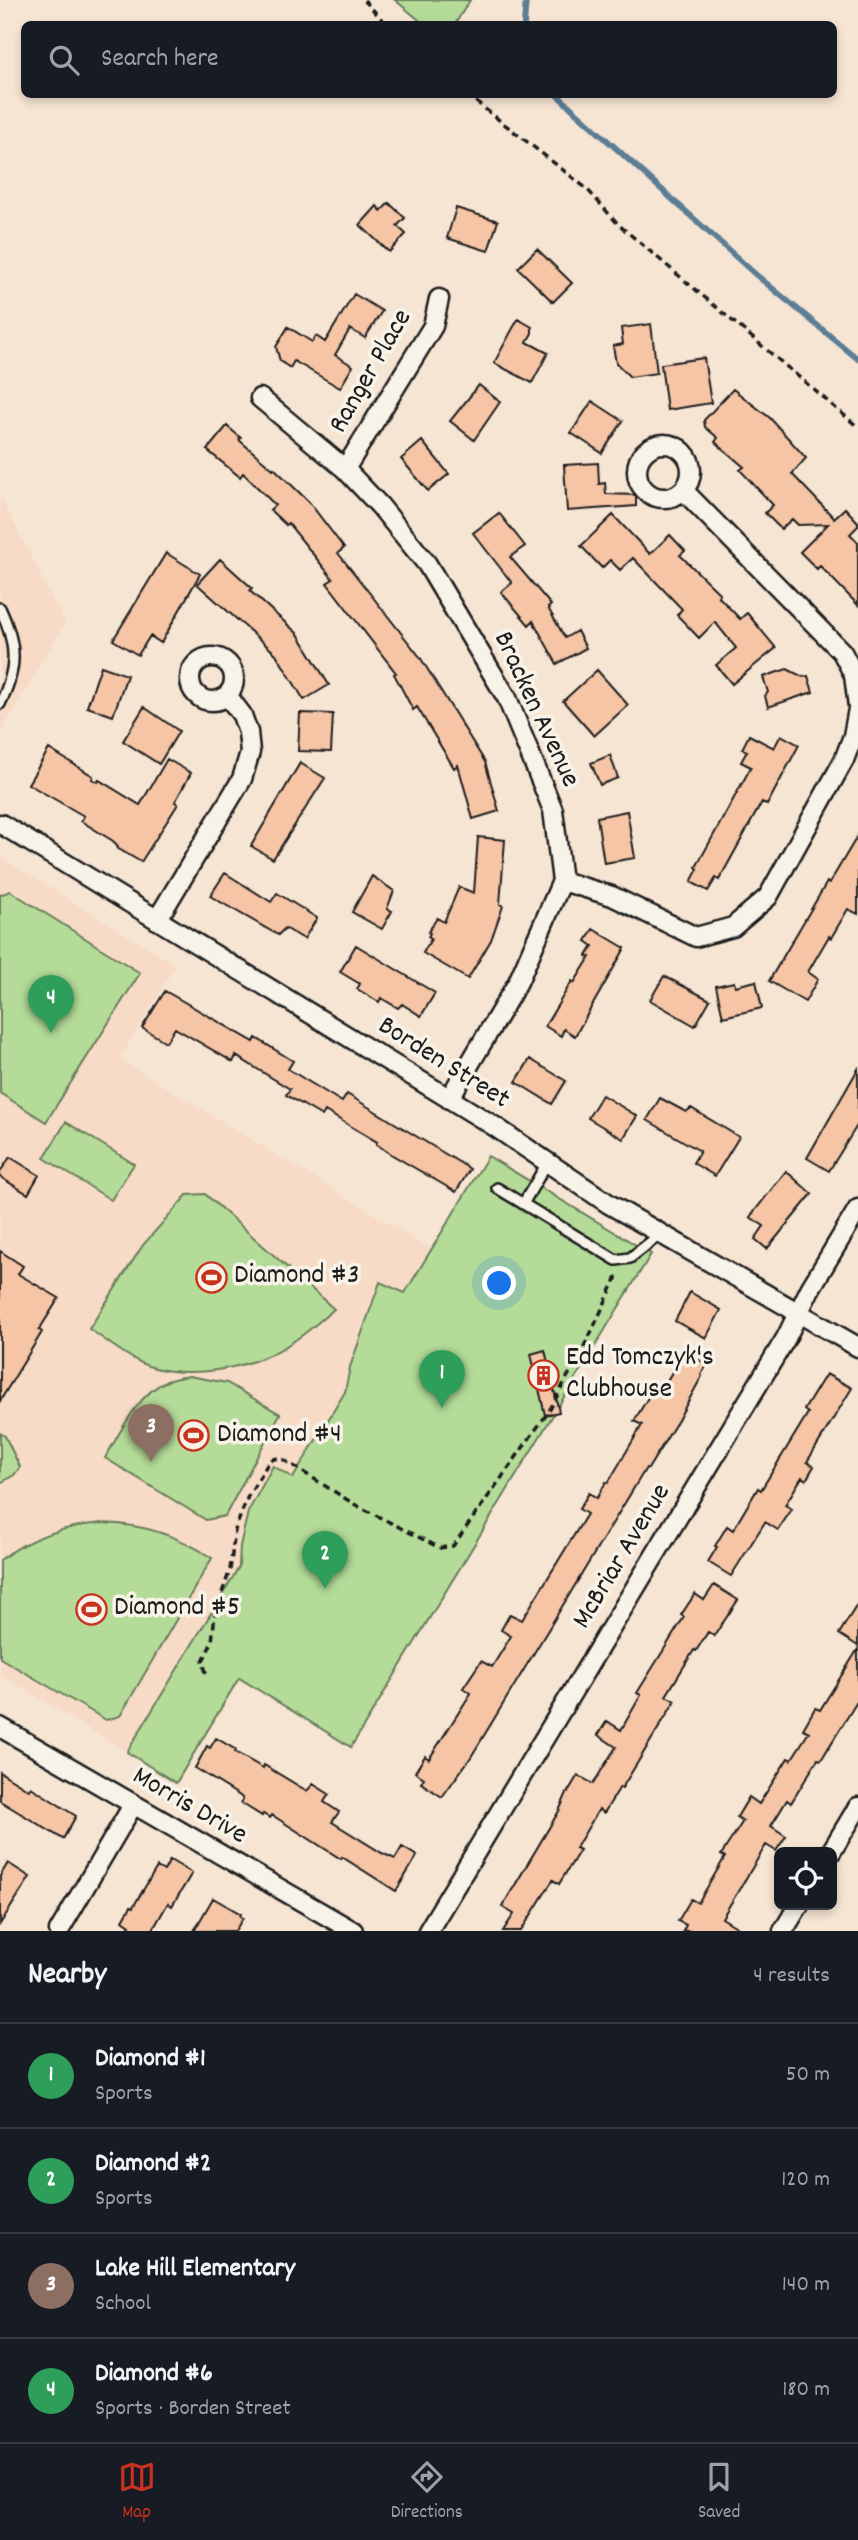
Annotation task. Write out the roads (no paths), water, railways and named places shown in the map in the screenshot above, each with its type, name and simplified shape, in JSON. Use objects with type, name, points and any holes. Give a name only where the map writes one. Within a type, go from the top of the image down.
[{"type":"street","name":"Ranger Place","points":[[345,469],[433,326],[439,299]]},
{"type":"street","name":"Bracken Avenue","points":[[260,398],[345,469],[428,564],[507,698],[552,810],[562,881]]},
{"type":"street","points":[[449,1098],[518,982],[562,881],[612,896],[696,937],[733,927],[768,897],[844,760],[853,736],[858,708],[854,676],[842,652],[684,491]]},
{"type":"street","points":[[157,920],[242,779],[250,752],[248,732],[242,715],[227,695]]},
{"type":"street","name":"Borden Street","points":[[1,824],[494,1126],[608,1204],[858,1347]]},
{"type":"street","name":"McBriar Avenue","points":[[428,1931],[772,1361],[858,1209]]},
{"type":"street","name":"Morris Drive","points":[[0,1727],[353,1931]]},
{"type":"street","points":[[59,1931],[133,1805]]},
{"type":"street","points":[[834,1847],[858,1807]]},
{"type":"street","points":[[783,1931],[796,1910]]},
{"type":"lane","points":[[0,608],[11,631],[14,651],[12,672],[0,705]]},
{"type":"lane","points":[[523,1204],[547,1163]]},
{"type":"lane","points":[[497,1188],[616,1260],[630,1258],[662,1233]]},
{"type":"waterway","points":[[524,21],[526,0]]},
{"type":"waterway","points":[[560,98],[755,274],[858,359]]},
{"type":"place","name":"Diamond #6","points":[[51,1033]]},
{"type":"place","name":"Diamond #3","points":[[211,1277]]},
{"type":"place","name":"Edd Tomczyk's Clubhouse","points":[[543,1375]]},
{"type":"place","name":"Diamond #1","points":[[442,1408]]},
{"type":"place","name":"Diamond #4","points":[[194,1436]]},
{"type":"place","name":"Lake Hill Elementary","points":[[151,1462]]},
{"type":"place","name":"Diamond #2","points":[[325,1589]]},
{"type":"place","name":"Diamond #5","points":[[91,1609]]}]
